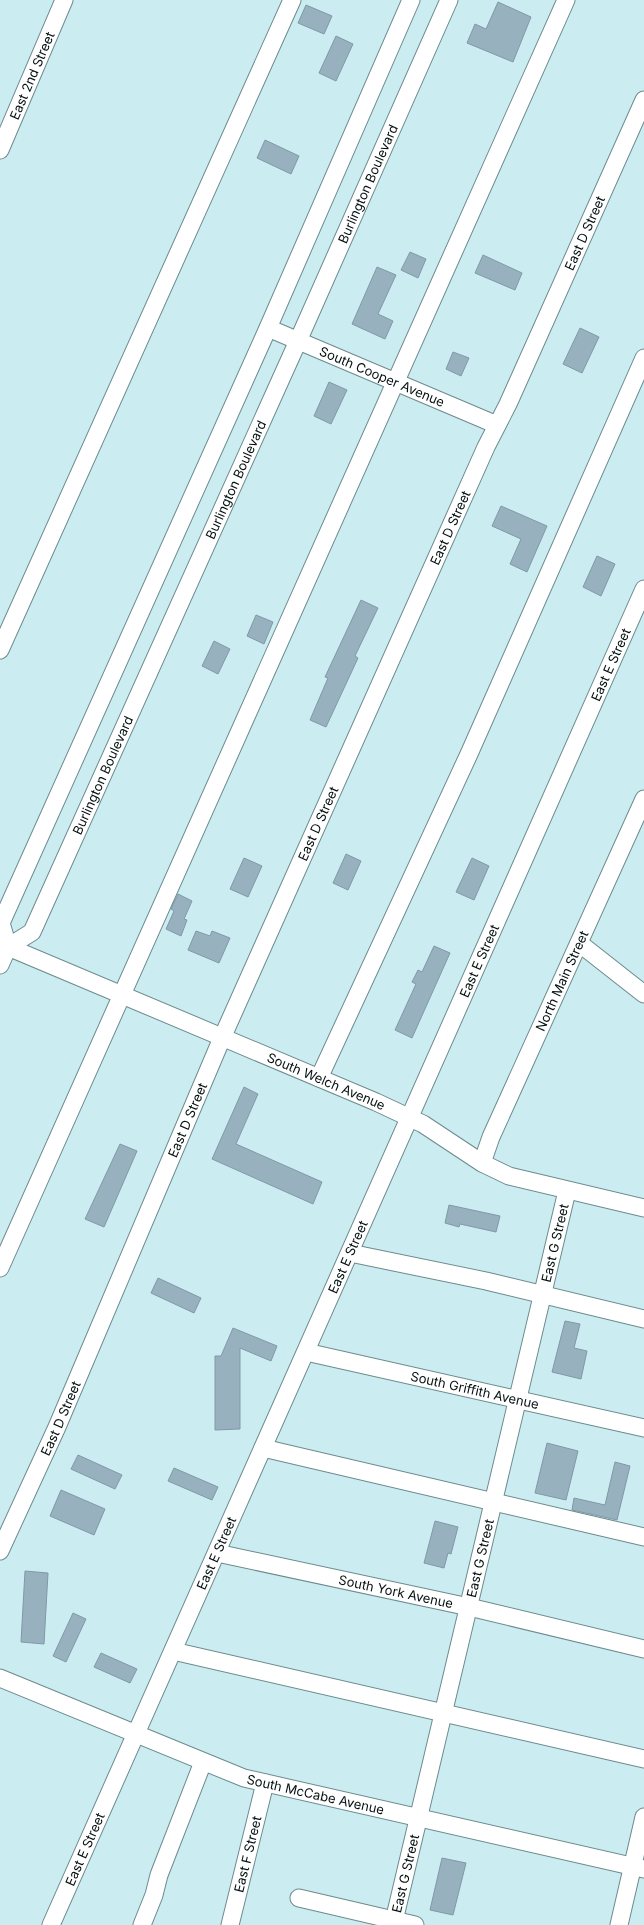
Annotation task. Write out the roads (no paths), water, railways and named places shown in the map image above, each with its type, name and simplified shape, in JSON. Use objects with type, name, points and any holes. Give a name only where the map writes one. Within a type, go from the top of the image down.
[{"type":"street","name":"East 2nd Street","points":[[0,150],[64,0]]},
{"type":"street","points":[[0,650],[292,0]]},
{"type":"street","points":[[0,965],[4,946],[1,923],[268,328],[411,0]]},
{"type":"street","name":"Burlington Boulevard","points":[[4,946],[32,932],[450,0]]},
{"type":"street","points":[[0,1268],[566,0]]},
{"type":"street","name":"East D Street","points":[[0,1551],[57,1427],[222,1038],[644,100]]},
{"type":"street","name":"South Cooper Avenue","points":[[268,328],[497,425]]},
{"type":"street","points":[[319,1078],[469,754],[644,358]]},
{"type":"street","name":"East E Street","points":[[51,1925],[135,1734],[218,1553],[263,1448],[644,589]]},
{"type":"street","name":"North Main Street","points":[[482,1163],[491,1137],[644,802]]},
{"type":"street","points":[[579,943],[644,994]]},
{"type":"street","name":"South Welch Avenue","points":[[4,946],[319,1078],[423,1124],[482,1163],[509,1176],[567,1191],[644,1208]]},
{"type":"street","name":"East G Street","points":[[393,1922],[567,1191]]},
{"type":"street","points":[[350,1253],[486,1281],[542,1296],[644,1319]]},
{"type":"street","name":"South Griffith Avenue","points":[[306,1352],[644,1428]]},
{"type":"street","points":[[263,1448],[644,1537]]},
{"type":"street","name":"South York Avenue","points":[[218,1553],[469,1607],[644,1649]]},
{"type":"street","points":[[173,1651],[644,1759]]},
{"type":"street","name":"South McCabe Avenue","points":[[0,1678],[244,1778],[638,1867]]},
{"type":"street","points":[[142,1925],[154,1895],[159,1875],[203,1762]]},
{"type":"street","name":"East F Street","points":[[230,1925],[266,1783]]},
{"type":"street","points":[[619,1925],[638,1867],[644,1817]]},
{"type":"street","points":[[298,1898],[393,1922],[415,1925]]}]
